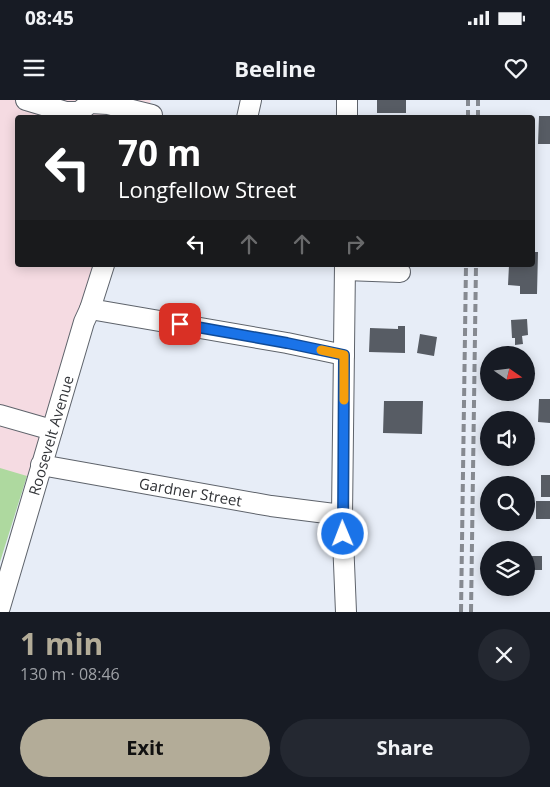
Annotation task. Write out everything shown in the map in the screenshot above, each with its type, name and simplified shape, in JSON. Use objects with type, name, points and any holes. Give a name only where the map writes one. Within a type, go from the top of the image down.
[{"type":"street","points":[[26,100],[66,112],[79,112],[90,103],[153,111]]},
{"type":"street","points":[[248,115],[251,100]]},
{"type":"street","points":[[347,100],[347,115]]},
{"type":"street","name":"Roosevelt Avenue","points":[[0,607],[84,322],[103,267]]},
{"type":"street","points":[[346,612],[342,515],[345,268],[375,268],[400,272]]},
{"type":"street","points":[[90,309],[287,343],[344,355]]},
{"type":"street","points":[[0,415],[52,430]]},
{"type":"street","name":"Gardner Street","points":[[41,465],[271,506],[342,515]]},
{"type":"shaded area","points":[[0,100],[151,100],[146,115],[15,115],[15,267],[99,267],[36,480],[0,469]]},
{"type":"green space","points":[[0,468],[27,476],[0,562]]},
{"type":"building","points":[[377,100],[406,100],[406,113],[377,113]]},
{"type":"building","points":[[539,116],[550,116],[550,144],[538,144]]},
{"type":"building","points":[[535,252],[538,252],[537,294],[520,294],[520,286],[508,285],[509,267],[535,267]]},
{"type":"building","points":[[527,319],[528,335],[522,336],[523,344],[515,345],[515,338],[512,338],[511,320]]},
{"type":"building","points":[[398,326],[405,326],[405,353],[369,352],[370,328],[398,329]]},
{"type":"building","points":[[420,334],[437,337],[434,356],[417,353]]},
{"type":"building","points":[[539,399],[550,399],[550,423],[538,422]]},
{"type":"building","points":[[384,401],[423,401],[422,434],[383,433]]},
{"type":"building","points":[[541,475],[550,475],[550,497],[541,497]]},
{"type":"building","points":[[536,501],[550,501],[550,519],[536,519]]},
{"type":"building","points":[[535,556],[542,556],[542,570],[535,570]]},
{"type":"railway","points":[[468,100],[468,115]]},
{"type":"railway","points":[[478,100],[478,115]]},
{"type":"railway","points":[[461,612],[466,267]]},
{"type":"railway","points":[[471,612],[476,267]]},
{"type":"slow traffic","points":[[321,350],[344,355],[344,400]]},
{"type":"route","points":[[180,324],[344,355],[343,534]]}]
